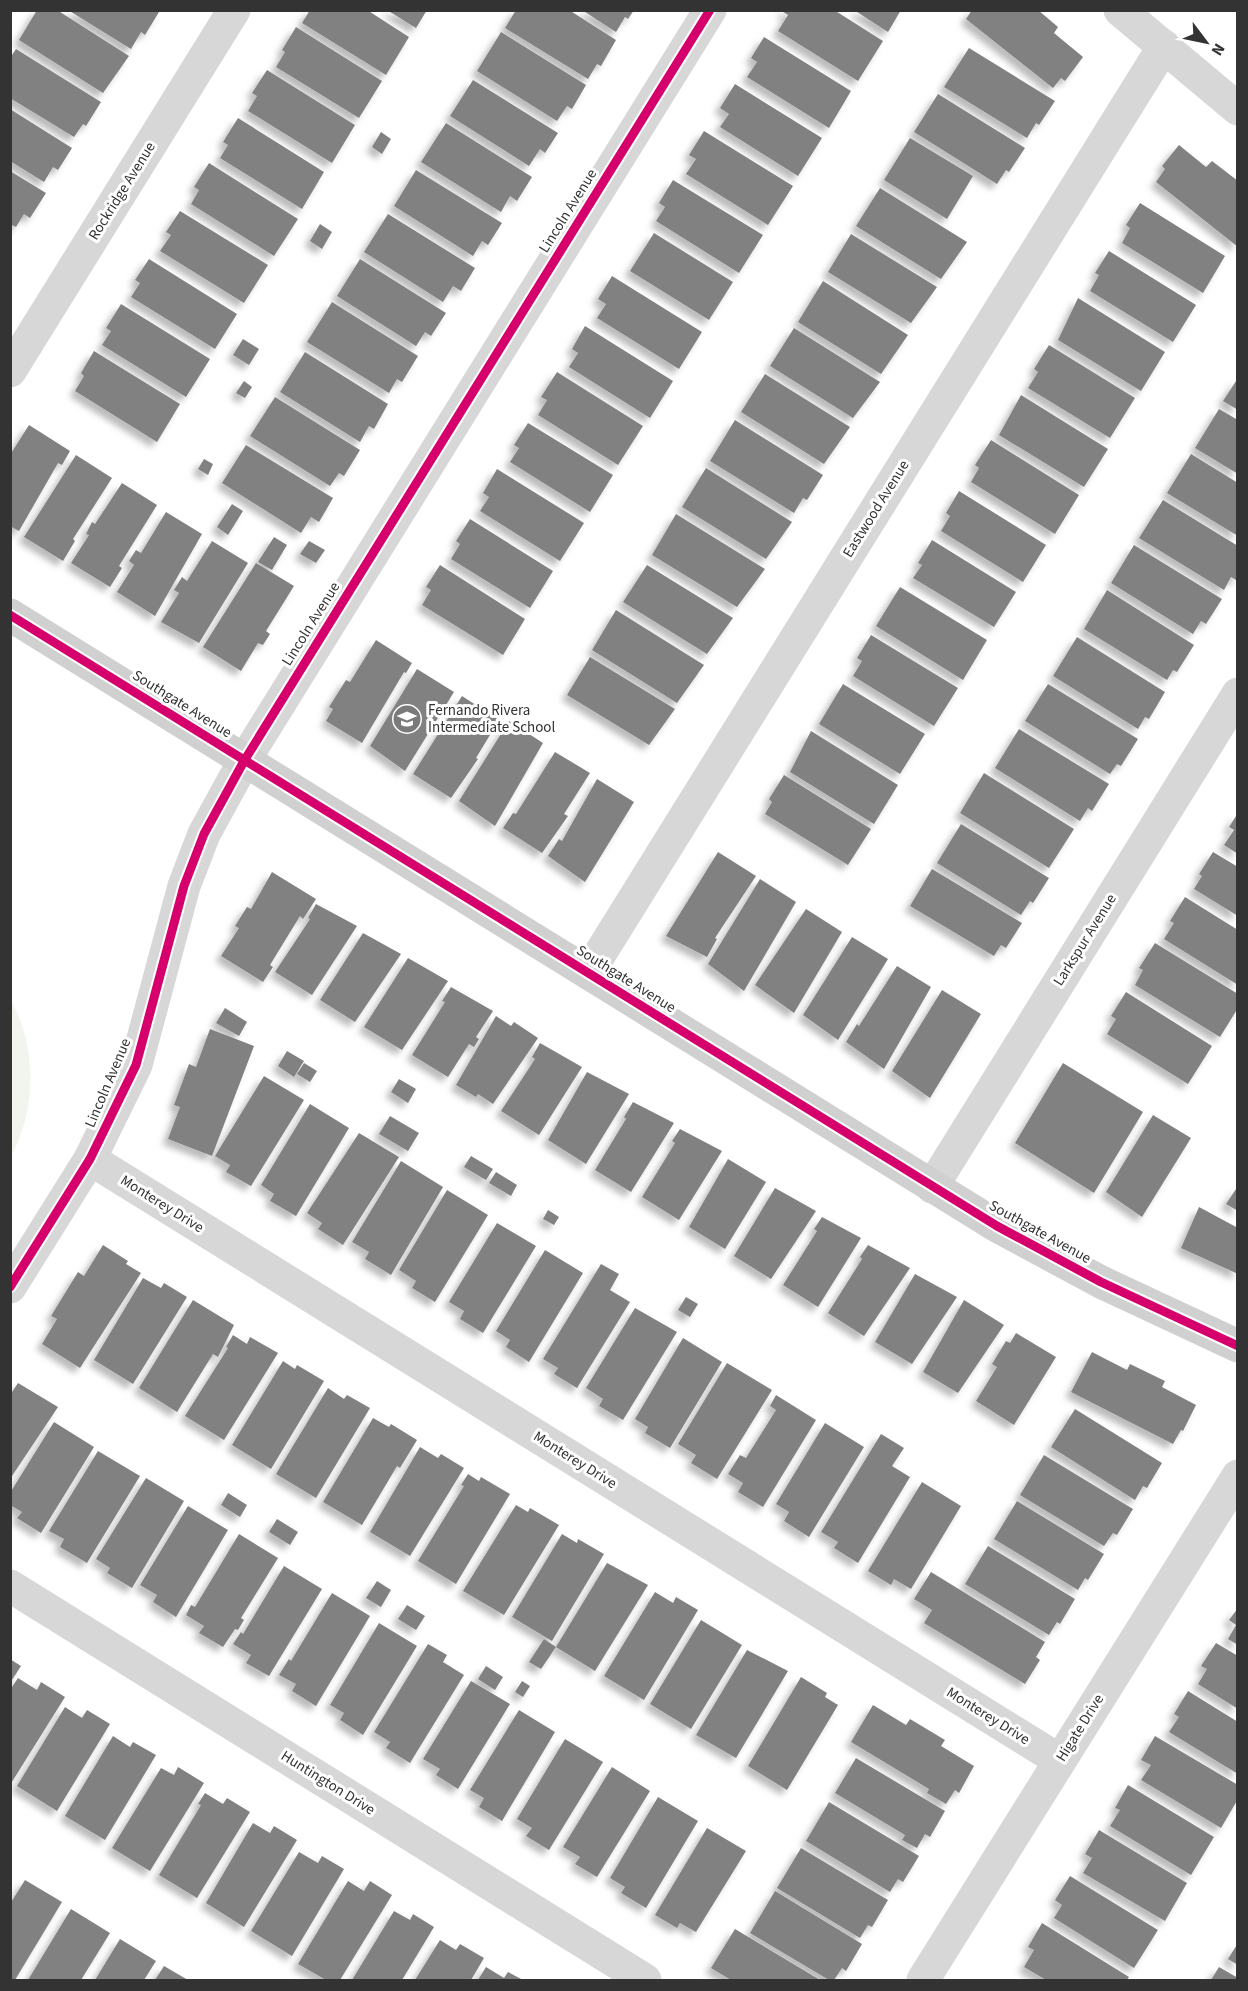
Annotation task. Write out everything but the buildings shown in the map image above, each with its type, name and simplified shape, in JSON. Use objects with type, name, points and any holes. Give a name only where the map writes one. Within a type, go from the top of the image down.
[{"type":"street","name":"Rockridge Avenue","points":[[10,371],[234,10]]},
{"type":"street","name":"Lincoln Avenue","points":[[10,1287],[90,1159],[136,1065],[184,886],[200,845],[244,761],[710,10]]},
{"type":"street","points":[[1120,10],[1238,109]]},
{"type":"street","name":"Eastwood Avenue","points":[[588,973],[1164,46]]},
{"type":"street","name":"Southgate Avenue","points":[[10,615],[932,1186],[1092,1278],[1238,1346]]},
{"type":"street","name":"Larkspur Avenue","points":[[932,1186],[1238,694]]},
{"type":"street","name":"Monterey Drive","points":[[90,1159],[1059,1760]]},
{"type":"street","name":"Higate Drive","points":[[923,1980],[1238,1476]]},
{"type":"street","name":"Huntington Drive","points":[[10,1586],[645,1980]]},
{"type":"shaded area","points":[[10,999],[25,1036],[30,1077],[26,1118],[11,1156]]},
{"type":"cycle path","points":[[10,1287],[90,1159],[136,1065],[184,886],[204,834],[244,761],[710,10]]},
{"type":"cycle path","points":[[10,615],[997,1226],[1101,1282],[1238,1346]]},
{"type":"place","name":"Fernando Rivera Intermediate School","points":[[407,719]]}]
